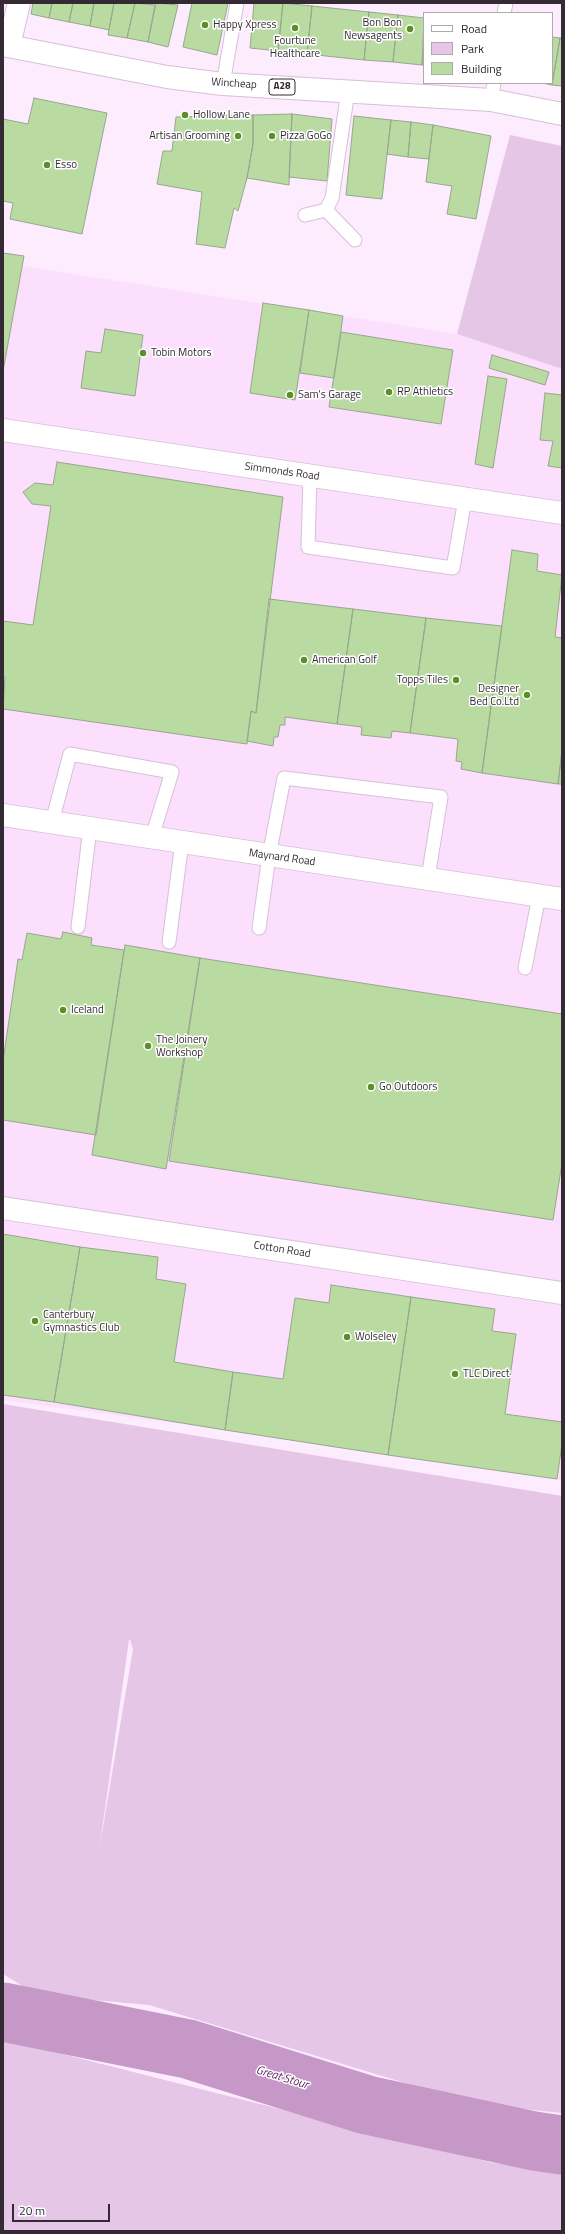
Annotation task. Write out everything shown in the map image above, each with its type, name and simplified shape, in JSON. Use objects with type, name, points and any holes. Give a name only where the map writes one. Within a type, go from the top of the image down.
[{"type":"main road","points":[[6,45],[19,3]]},
{"type":"main road","name":"Wincheap","points":[[6,45],[167,77],[223,84],[348,91],[493,91],[562,114]]},
{"type":"main road","name":"Simmonds Road","points":[[3,430],[562,513]]},
{"type":"main road","name":"Maynard Road","points":[[3,815],[269,856],[428,878],[562,900]]},
{"type":"main road","name":"Cotton Road","points":[[3,1208],[562,1293]]},
{"type":"lane","points":[[223,84],[237,3]]},
{"type":"lane","points":[[326,210],[332,198],[348,91]]},
{"type":"lane","points":[[305,215],[326,210]]},
{"type":"lane","points":[[326,210],[355,240]]},
{"type":"lane","points":[[310,476],[308,547],[453,568],[465,499]]},
{"type":"lane","points":[[52,822],[70,754],[172,772],[152,837]]},
{"type":"lane","points":[[259,928],[269,856],[284,778],[441,797],[428,878]]},
{"type":"lane","points":[[78,927],[90,828]]},
{"type":"lane","points":[[168,942],[182,842]]},
{"type":"lane","points":[[525,968],[539,896]]},
{"type":"shaded area","points":[[3,263],[457,334],[562,369],[562,1481],[557,1479],[225,1430],[3,1400]]},
{"type":"green space","points":[[510,135],[562,146],[562,369],[457,334]]},
{"type":"green space","points":[[3,1404],[562,1496],[562,2113],[474,2104],[149,2005],[37,1995],[3,1974]],"holes":[[[129,1640],[133,1649],[99,1851]]]},
{"type":"green space","points":[[3,2039],[493,2163],[562,2171],[562,2231],[3,2231]]},
{"type":"building","points":[[33,3],[52,3],[49,18],[31,14]]},
{"type":"building","points":[[52,3],[73,3],[69,22],[49,18]]},
{"type":"building","points":[[73,3],[94,3],[90,26],[69,22]]},
{"type":"building","points":[[94,3],[114,3],[109,30],[90,26]]},
{"type":"building","points":[[114,3],[135,3],[127,38],[108,35]]},
{"type":"building","points":[[135,3],[155,5],[148,42],[127,38]]},
{"type":"building","points":[[156,3],[178,5],[168,47],[148,42]]},
{"type":"building","name":"Happy Xpress","points":[[192,3],[228,3],[217,55],[183,47]]},
{"type":"building","points":[[254,3],[283,3],[278,51],[250,48]]},
{"type":"building","name":"Fourtune Healthcare","points":[[283,3],[312,6],[307,54],[278,51]]},
{"type":"building","points":[[312,6],[369,12],[364,60],[307,54]]},
{"type":"building","points":[[369,12],[398,15],[393,62],[364,60]]},
{"type":"building","name":"Bon Bon Newsagents","points":[[398,15],[423,18],[422,65],[393,62]]},
{"type":"building","points":[[553,37],[560,38],[553,79]]},
{"type":"building","points":[[560,38],[562,38],[562,86],[552,85]]},
{"type":"building","points":[[34,98],[107,113],[82,234],[10,219],[13,203],[3,201],[3,119],[28,124]]},
{"type":"building","points":[[292,114],[289,185],[247,178],[253,144],[253,115]]},
{"type":"building","points":[[292,114],[332,119],[327,181],[289,177]]},
{"type":"building","points":[[253,115],[253,144],[247,178],[238,211],[234,208],[225,248],[196,244],[202,192],[157,184],[163,151],[172,151],[176,117]]},
{"type":"building","points":[[354,116],[391,120],[382,199],[346,195]]},
{"type":"building","points":[[391,120],[411,122],[408,157],[387,154]]},
{"type":"building","points":[[411,122],[433,125],[429,159],[408,157]]},
{"type":"building","points":[[433,125],[491,136],[476,219],[447,214],[452,186],[426,182]]},
{"type":"building","points":[[3,253],[24,256],[3,371]]},
{"type":"building","points":[[263,303],[309,310],[295,400],[250,393]]},
{"type":"building","points":[[309,310],[343,316],[334,378],[300,373]]},
{"type":"building","points":[[105,329],[143,335],[135,396],[81,388],[86,351],[101,353]]},
{"type":"building","name":"RP Athletics","points":[[341,332],[453,350],[441,424],[329,407]]},
{"type":"building","points":[[492,355],[549,372],[545,385],[489,368]]},
{"type":"building","points":[[488,376],[507,379],[493,468],[475,464]]},
{"type":"building","points":[[545,393],[562,395],[562,468],[548,466],[553,441],[540,440]]},
{"type":"building","points":[[57,462],[283,497],[256,713],[251,711],[247,744],[3,709],[5,677],[3,676],[3,621],[33,625],[51,506],[32,504],[23,492],[35,483],[53,485]]},
{"type":"building","name":"Designer Bed Co.Ltd","points":[[512,550],[538,554],[537,571],[562,575],[555,637],[562,638],[562,751],[558,784],[482,773]]},
{"type":"building","name":"American Golf","points":[[269,599],[353,609],[337,724],[285,717],[285,725],[280,725],[278,737],[274,737],[273,746],[247,741],[251,711],[256,713]]},
{"type":"building","points":[[353,609],[426,618],[410,733],[392,731],[391,738],[361,735],[362,727],[337,724]]},
{"type":"building","name":"Topps Tiles","points":[[426,618],[502,626],[482,773],[461,769],[462,762],[456,761],[458,739],[410,733]]},
{"type":"building","points":[[562,751],[562,784],[558,784]]},
{"type":"building","name":"Iceland","points":[[63,932],[92,938],[91,945],[124,950],[96,1135],[3,1120],[3,1061],[18,959],[22,960],[27,933],[61,939]]},
{"type":"building","name":"The Joinery Workshop","points":[[125,945],[200,958],[166,1169],[92,1155]]},
{"type":"building","name":"Go Outdoors","points":[[200,958],[562,1014],[562,1163],[553,1220],[169,1161]]},
{"type":"building","name":"Canterbury Gymnastics Club","points":[[3,1234],[80,1247],[54,1402],[3,1395]]},
{"type":"building","points":[[80,1247],[158,1257],[156,1279],[186,1284],[174,1362],[233,1372],[225,1430],[54,1402]]},
{"type":"building","name":"Wolseley","points":[[331,1285],[411,1297],[388,1455],[225,1430],[233,1372],[283,1379],[295,1298],[329,1303]]},
{"type":"building","name":"TLC Direct","points":[[411,1297],[495,1309],[492,1331],[516,1334],[505,1414],[562,1422],[562,1444],[557,1479],[388,1455]]},
{"type":"waterway","name":"Great Stour","points":[[3,2012],[188,2049],[367,2105],[534,2141],[562,2145]]},
{"type":"place","name":"Happy Xpress","points":[[205,25]]},
{"type":"place","name":"Fourtune Healthcare","points":[[295,28]]},
{"type":"place","name":"Bon Bon Newsagents","points":[[410,29]]},
{"type":"place","name":"Hollow Lane","points":[[185,115]]},
{"type":"place","name":"Artisan Grooming","points":[[238,136]]},
{"type":"place","name":"Pizza GoGo","points":[[272,136]]},
{"type":"place","name":"Esso","points":[[47,165]]},
{"type":"place","name":"Tobin Motors","points":[[143,353]]},
{"type":"place","name":"RP Athletics","points":[[389,392]]},
{"type":"place","name":"Sam's Garage","points":[[290,395]]},
{"type":"place","name":"American Golf","points":[[304,660]]},
{"type":"place","name":"Topps Tiles","points":[[456,680]]},
{"type":"place","name":"Designer Bed Co.Ltd","points":[[527,695]]},
{"type":"place","name":"Iceland","points":[[63,1010]]},
{"type":"place","name":"The Joinery Workshop","points":[[148,1046]]},
{"type":"place","name":"Go Outdoors","points":[[371,1087]]},
{"type":"place","name":"Canterbury Gymnastics Club","points":[[35,1321]]},
{"type":"place","name":"Wolseley","points":[[347,1337]]},
{"type":"place","name":"TLC Direct","points":[[455,1374]]}]
